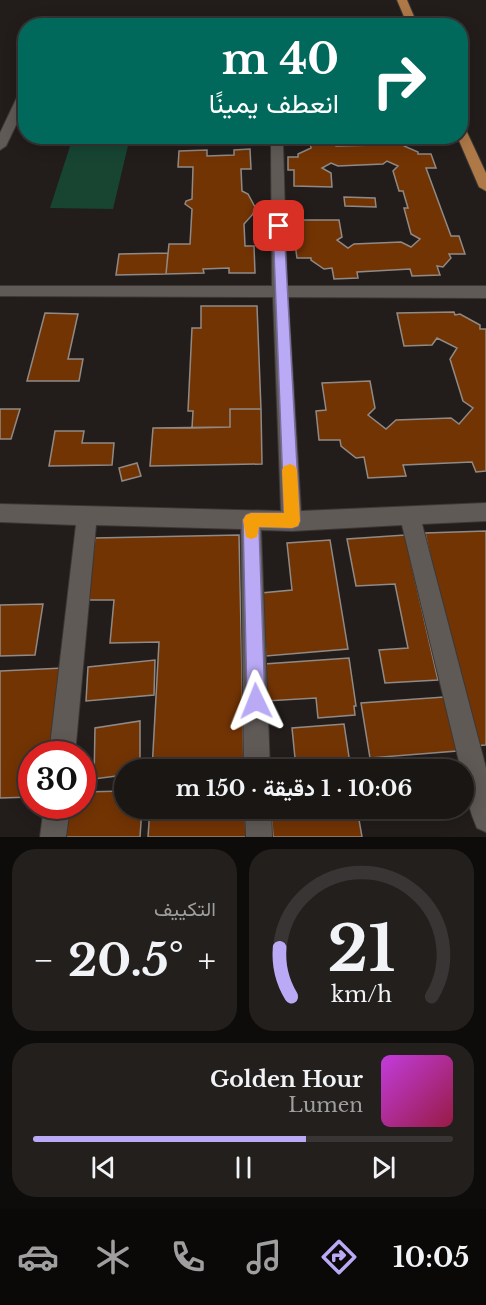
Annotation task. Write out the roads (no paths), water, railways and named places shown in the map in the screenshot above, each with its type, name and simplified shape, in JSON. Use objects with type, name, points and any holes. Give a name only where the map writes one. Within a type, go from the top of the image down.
[{"type":"main road","points":[[402,0],[410,18]]},
{"type":"main road","points":[[466,144],[486,187]]},
{"type":"street","points":[[0,146],[18,108]]},
{"type":"street","points":[[277,144],[280,291],[292,521]]},
{"type":"street","points":[[0,291],[486,291]]},
{"type":"street","points":[[0,513],[292,521],[486,512]]},
{"type":"street","points":[[63,741],[87,516]]},
{"type":"street","points":[[410,516],[486,819]]},
{"type":"street","points":[[251,520],[257,759]]},
{"type":"street","points":[[53,837],[55,819]]},
{"type":"street","points":[[258,819],[259,837]]}]
